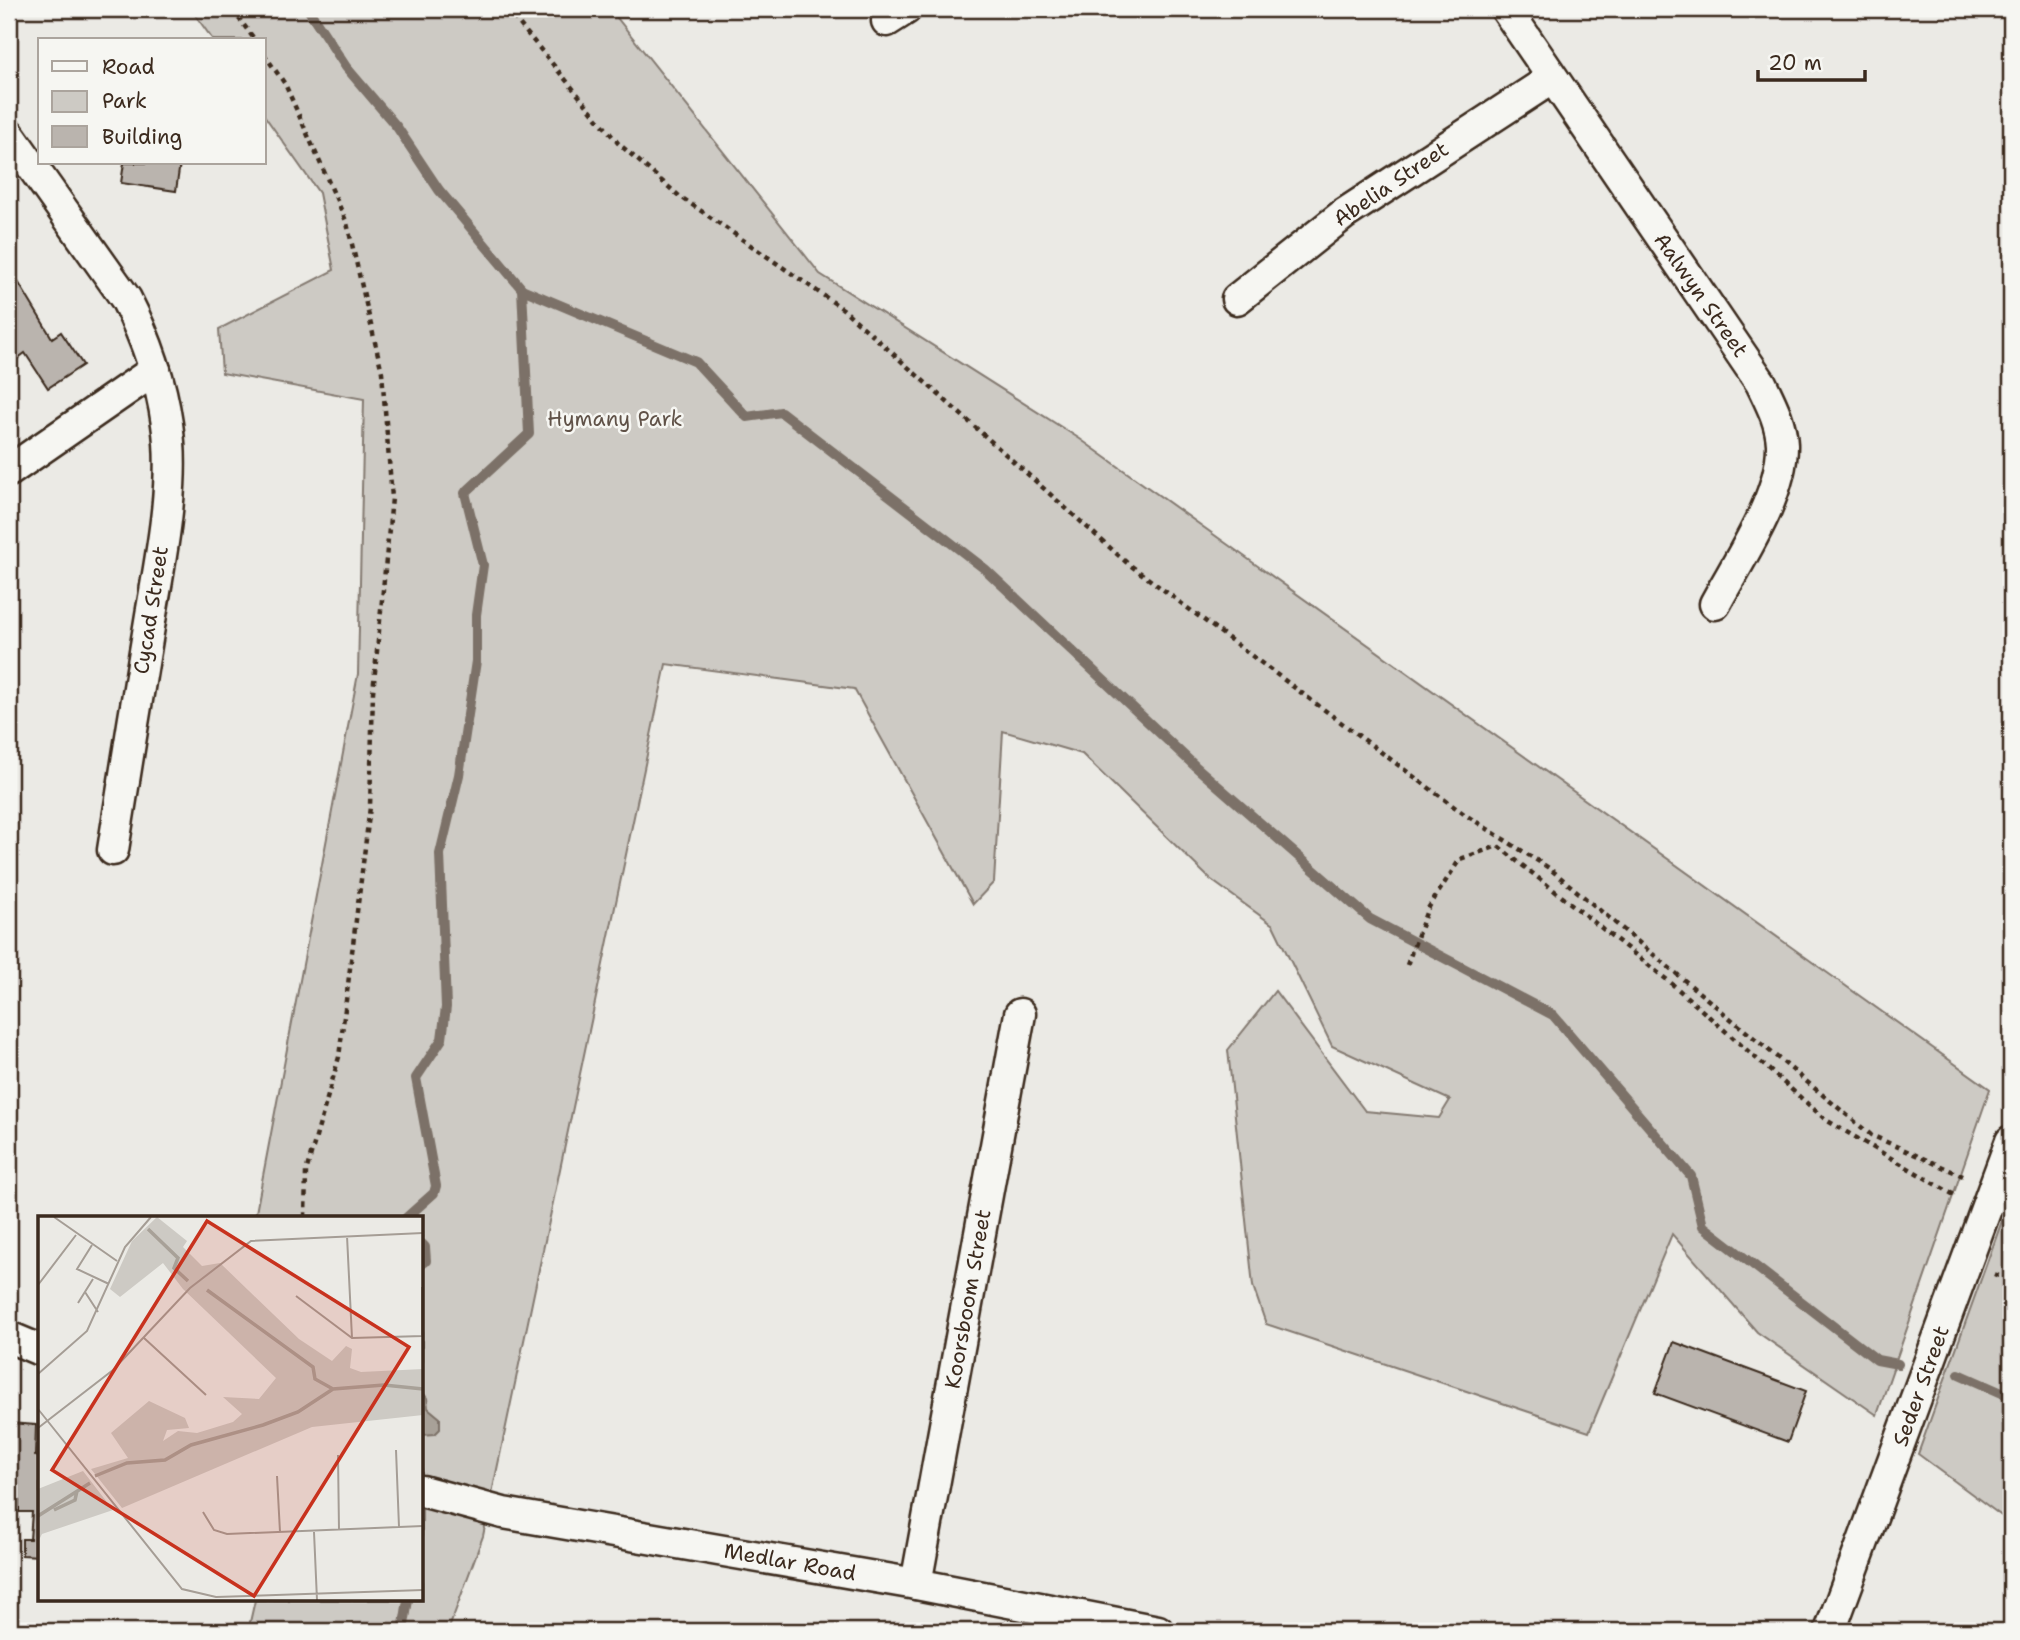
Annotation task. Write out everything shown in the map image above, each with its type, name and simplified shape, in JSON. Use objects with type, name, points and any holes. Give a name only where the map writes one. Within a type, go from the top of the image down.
[{"type":"street","name":"Aalwyn Street","points":[[1506,9],[1551,79],[1761,383],[1776,415],[1782,443],[1779,472],[1763,513],[1715,604]]},
{"type":"street","name":"Abelia Street","points":[[1237,299],[1344,214],[1551,79]]},
{"type":"street","name":"Cycad Street","points":[[9,134],[126,299],[141,329],[155,370],[168,426],[168,478],[161,552],[113,850]]},
{"type":"street","points":[[9,471],[155,370]]},
{"type":"street","name":"Koorsboom Street","points":[[916,1584],[1020,1014]]},
{"type":"street","name":"Seder Street","points":[[1830,1631],[2011,1141]]},
{"type":"street","points":[[9,1336],[38,1349]]},
{"type":"street","name":"Medlar Road","points":[[424,1492],[503,1513],[916,1584],[1158,1631]]},
{"type":"path","points":[[232,9],[254,38]]},
{"type":"path","points":[[507,9],[618,143],[678,195],[843,309],[1126,562],[1464,814],[1549,868],[1871,1135],[1991,1199]]},
{"type":"path","points":[[266,57],[285,84],[347,223],[382,372],[392,498],[373,692],[370,807],[339,1057],[306,1172],[304,1216]]},
{"type":"path","points":[[1407,965],[1427,910],[1460,859],[1498,846],[1671,983],[1826,1121],[1954,1195],[1991,1199]]},
{"type":"green space","name":"Hymany Park","points":[[191,9],[610,9],[820,274],[1080,439],[1990,1089],[1877,1415],[1757,1332],[1672,1234],[1589,1432],[1266,1324],[1253,1286],[1228,1050],[1275,991],[1365,1111],[1439,1118],[1450,1100],[1332,1046],[1273,925],[1210,879],[1082,754],[1003,731],[994,882],[973,904],[854,689],[666,664],[483,1536],[448,1631],[248,1631],[255,1602],[424,1602],[424,1216],[255,1216],[358,674],[364,399],[222,373],[219,329],[334,270],[319,193],[266,118],[266,38],[212,38]]},
{"type":"green space","points":[[2011,1196],[2011,1523],[1918,1454]]},
{"type":"shaded area","points":[[424,1394],[428,1408],[440,1418],[440,1429],[435,1434],[424,1435]]},
{"type":"building","points":[[124,164],[180,164],[176,191],[121,183]]},
{"type":"building","points":[[14,275],[52,338],[61,332],[83,365],[48,388],[25,353],[13,362],[9,356],[9,279]]},
{"type":"building","points":[[1674,1342],[1806,1391],[1788,1442],[1655,1393]]},
{"type":"building","points":[[9,1423],[36,1425],[38,1556],[22,1555],[22,1539],[30,1539],[32,1512],[19,1512],[19,1500],[9,1500],[9,1471],[14,1471],[15,1461],[9,1461]]},
{"type":"waterway","points":[[308,9],[346,67],[397,127],[439,190],[522,289],[696,362],[747,417],[781,412],[985,569],[1195,766],[1370,919],[1553,1015],[1691,1176],[1703,1226],[1877,1360],[1898,1364]]},
{"type":"waterway","points":[[408,1216],[434,1193],[436,1186],[416,1078],[442,1039],[446,1007],[440,854],[459,775],[476,661],[476,615],[483,565],[465,493],[529,434],[522,289]]},
{"type":"waterway","points":[[424,1246],[424,1262]]},
{"type":"waterway","points":[[1959,1374],[2011,1397]]},
{"type":"waterway","points":[[403,1631],[408,1602]]}]
